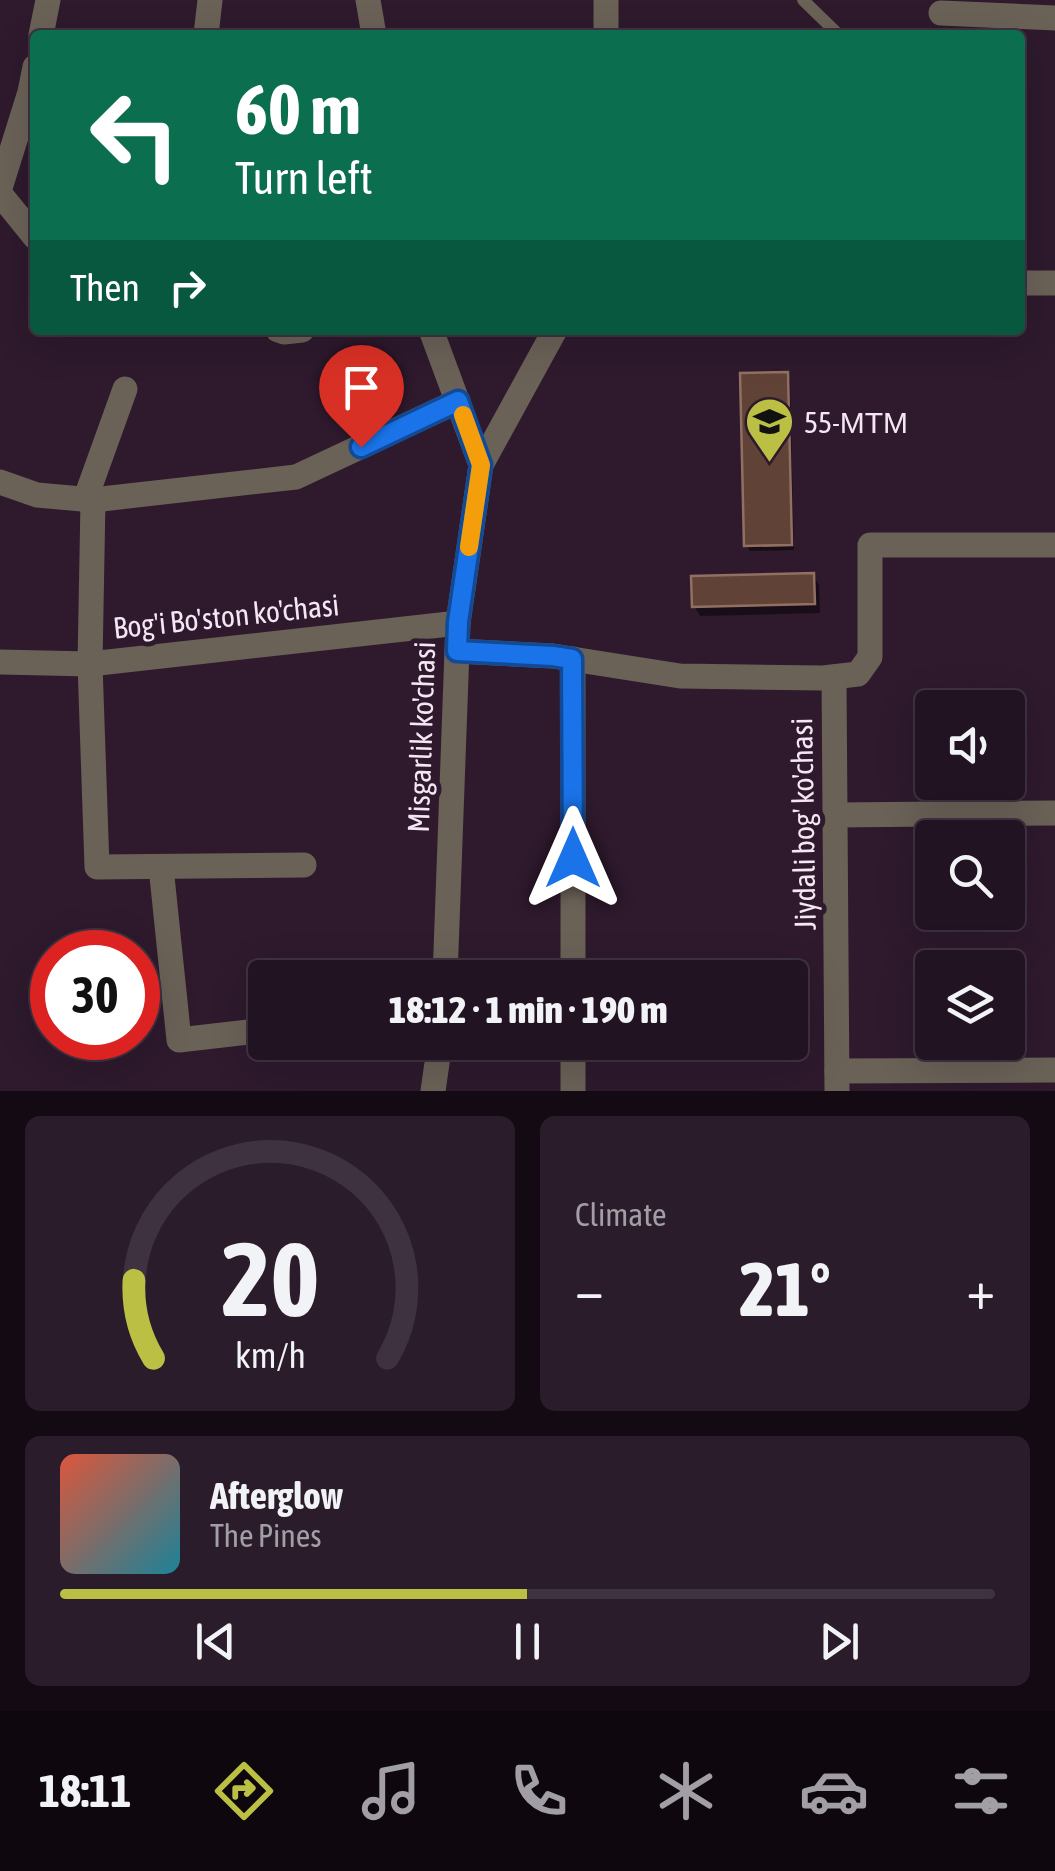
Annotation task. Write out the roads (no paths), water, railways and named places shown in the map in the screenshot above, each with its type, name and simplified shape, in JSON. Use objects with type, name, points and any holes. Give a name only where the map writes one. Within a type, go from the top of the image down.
[{"type":"street","points":[[42,30],[48,0]]},
{"type":"street","points":[[207,30],[210,0]]},
{"type":"street","points":[[368,0],[373,30]]},
{"type":"street","points":[[606,0],[606,30]]},
{"type":"street","points":[[940,13],[1055,18]]},
{"type":"street","points":[[30,92],[0,191],[30,230]]},
{"type":"street","points":[[1025,283],[1055,283]]},
{"type":"street","name":"Misgarlik ko'chasi","points":[[432,335],[481,465],[458,622],[446,960]]},
{"type":"street","points":[[481,465],[552,335]]},
{"type":"street","points":[[125,389],[89,500],[97,867],[304,865]]},
{"type":"street","points":[[0,482],[37,495],[89,500],[296,477],[458,401]]},
{"type":"street","points":[[457,651],[553,656],[680,676],[858,674],[870,656],[870,544],[1055,545]]},
{"type":"street","name":"Bog'i Bo'ston ko'chasi","points":[[0,662],[90,664],[458,622]]},
{"type":"street","points":[[572,659],[573,960]]},
{"type":"street","name":"Jiydali bog' ko'chasi","points":[[834,677],[837,1081]]},
{"type":"street","points":[[836,815],[1055,813]]},
{"type":"street","points":[[161,866],[179,1040],[248,1032]]},
{"type":"street","points":[[433,1091],[437,1060]]},
{"type":"street","points":[[573,1060],[573,1091]]},
{"type":"street","points":[[837,1081],[1055,1070]]},
{"type":"lane","points":[[803,0],[834,30]]},
{"type":"place","name":"55-МТМ","points":[[769,464]]}]
